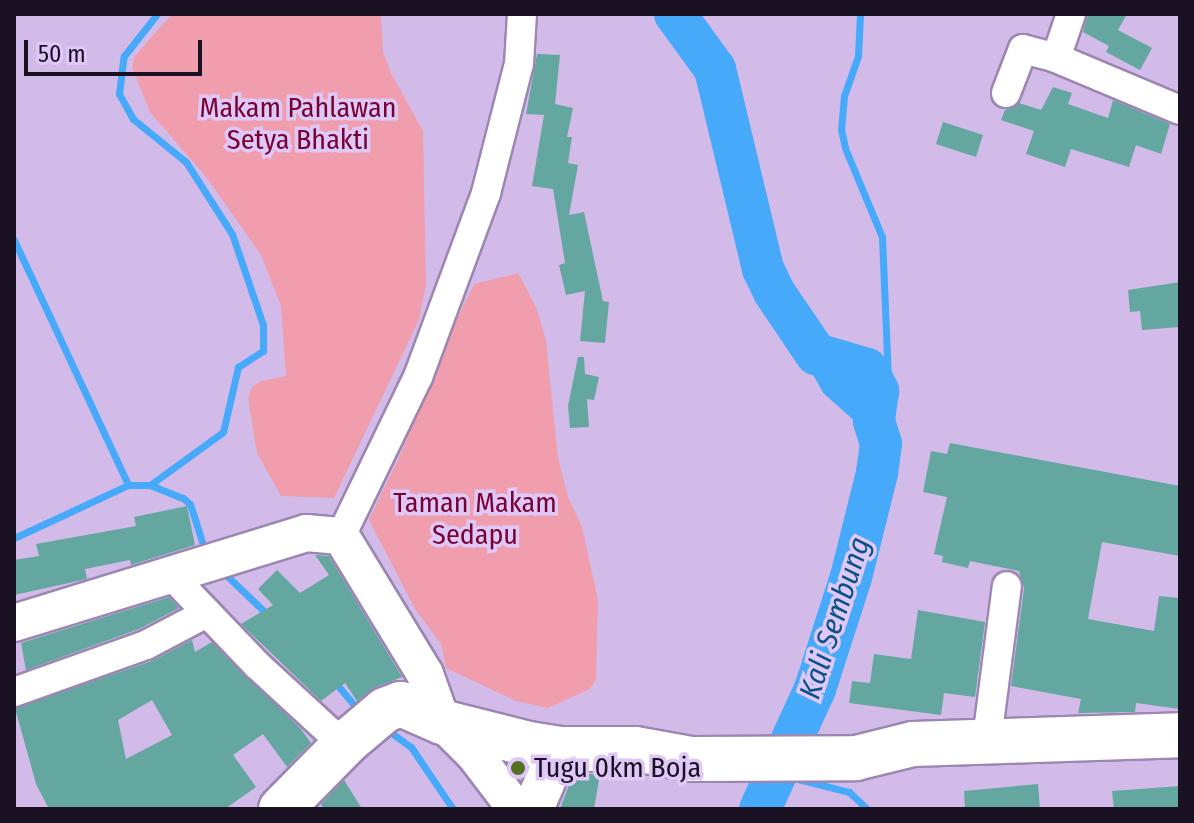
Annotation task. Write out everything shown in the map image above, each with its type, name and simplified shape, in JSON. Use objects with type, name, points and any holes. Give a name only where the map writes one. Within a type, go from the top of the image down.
[{"type":"main road","points":[[281,809],[345,743],[385,710],[401,704],[442,722],[559,749],[856,746],[987,739],[1180,735]]},
{"type":"main road","points":[[533,809],[559,749]]},
{"type":"street","points":[[341,536],[418,377],[486,193],[519,64],[522,14]]},
{"type":"street","points":[[1056,58],[1071,14]]},
{"type":"street","points":[[1006,93],[1023,49],[1056,58],[1180,110]]},
{"type":"street","points":[[14,623],[306,533],[341,536]]},
{"type":"street","points":[[341,536],[425,674],[442,722],[475,755],[516,809]]},
{"type":"street","points":[[179,572],[207,613],[257,665],[345,743]]},
{"type":"street","points":[[987,739],[1007,586]]},
{"type":"street","points":[[15,687],[165,637],[207,613]]},
{"type":"green space","name":"Makam Pahlawan Setya Bhakti","points":[[172,14],[381,14],[383,52],[423,131],[426,285],[419,320],[334,498],[281,496],[257,453],[248,398],[252,387],[261,381],[286,376],[281,306],[261,255],[207,178],[150,112],[132,67],[135,56]]},
{"type":"green space","name":"Taman Makam Sedapu","points":[[518,273],[536,307],[546,340],[558,458],[568,497],[582,527],[598,600],[596,679],[590,689],[548,708],[516,701],[446,668],[441,644],[415,609],[369,520],[402,451],[429,377],[474,284]]},
{"type":"building","points":[[1088,14],[1127,14],[1118,30],[1152,48],[1140,70],[1106,52],[1109,46],[1083,32]]},
{"type":"building","points":[[537,54],[560,55],[555,104],[573,108],[567,137],[572,137],[568,163],[578,165],[569,215],[584,212],[603,301],[609,302],[605,343],[580,341],[585,291],[566,295],[559,265],[565,263],[553,189],[532,186],[544,115],[526,114]]},
{"type":"building","points":[[1053,87],[1072,93],[1068,104],[1108,118],[1113,100],[1170,124],[1161,154],[1136,145],[1129,167],[1071,149],[1065,167],[1026,154],[1034,131],[1001,120],[1005,110],[1019,103],[1041,110]]},
{"type":"building","points":[[943,122],[983,135],[976,157],[936,144]]},
{"type":"building","points":[[1180,282],[1180,327],[1142,330],[1140,311],[1130,312],[1128,290]]},
{"type":"building","points":[[578,357],[584,357],[585,374],[599,377],[594,400],[587,399],[589,427],[570,428],[568,406]]},
{"type":"building","points":[[950,443],[1180,486],[1180,556],[1102,542],[1088,619],[1154,631],[1159,596],[1180,598],[1180,709],[1136,703],[1135,712],[1078,713],[1081,699],[1011,686],[1024,588],[1019,571],[970,561],[968,568],[942,562],[943,556],[934,554],[947,497],[923,492],[931,451],[947,454]]},
{"type":"building","points":[[187,506],[195,545],[131,565],[130,560],[85,569],[87,579],[14,595],[14,560],[39,556],[36,544],[136,526],[134,517]]},
{"type":"building","points":[[315,555],[329,556],[402,677],[376,687],[357,701],[345,683],[321,701],[241,624],[273,605],[258,589],[277,570],[300,593],[329,575]]},
{"type":"building","points":[[169,597],[179,608],[139,629],[26,670],[21,643]]},
{"type":"building","points":[[918,610],[985,622],[975,697],[944,693],[941,715],[849,703],[852,681],[870,683],[874,654],[911,659]]},
{"type":"building","points":[[192,640],[195,652],[212,642],[300,728],[311,743],[287,767],[263,734],[233,755],[256,787],[225,809],[49,809],[36,784],[15,708],[152,661]],"holes":[[[152,700],[172,735],[126,759],[118,720]]]},
{"type":"building","points":[[573,774],[600,774],[594,809],[560,809]]},
{"type":"building","points":[[344,780],[362,809],[324,809],[321,804]]},
{"type":"building","points":[[1038,784],[1040,809],[965,809],[964,791]]},
{"type":"building","points":[[1180,786],[1180,809],[1114,809],[1112,791]]},
{"type":"waterway","points":[[150,485],[223,432],[238,367],[263,351],[263,325],[232,234],[186,162],[133,119],[119,94],[124,56],[157,14]]},
{"type":"waterway","name":"Kali Sembung","points":[[675,14],[715,69],[763,269],[774,292],[816,354],[867,369],[878,391],[874,421],[881,444],[877,473],[851,577],[815,689],[760,809]]},
{"type":"waterway","points":[[860,14],[858,56],[844,96],[841,129],[845,148],[882,237],[888,381],[878,391]]},
{"type":"waterway","points":[[14,240],[128,485]]},
{"type":"waterway","name":"Kali Sembung","points":[[816,354],[834,385],[874,421]]},
{"type":"waterway","points":[[14,538],[128,485],[150,485],[183,498],[190,504],[206,554]]},
{"type":"waterway","points":[[223,572],[269,616]]},
{"type":"waterway","points":[[334,681],[359,711]]},
{"type":"waterway","points":[[386,729],[411,747],[453,809]]},
{"type":"waterway","points":[[798,779],[849,792],[867,809]]},
{"type":"place","name":"Tugu 0km Boja","points":[[518,768]]}]
